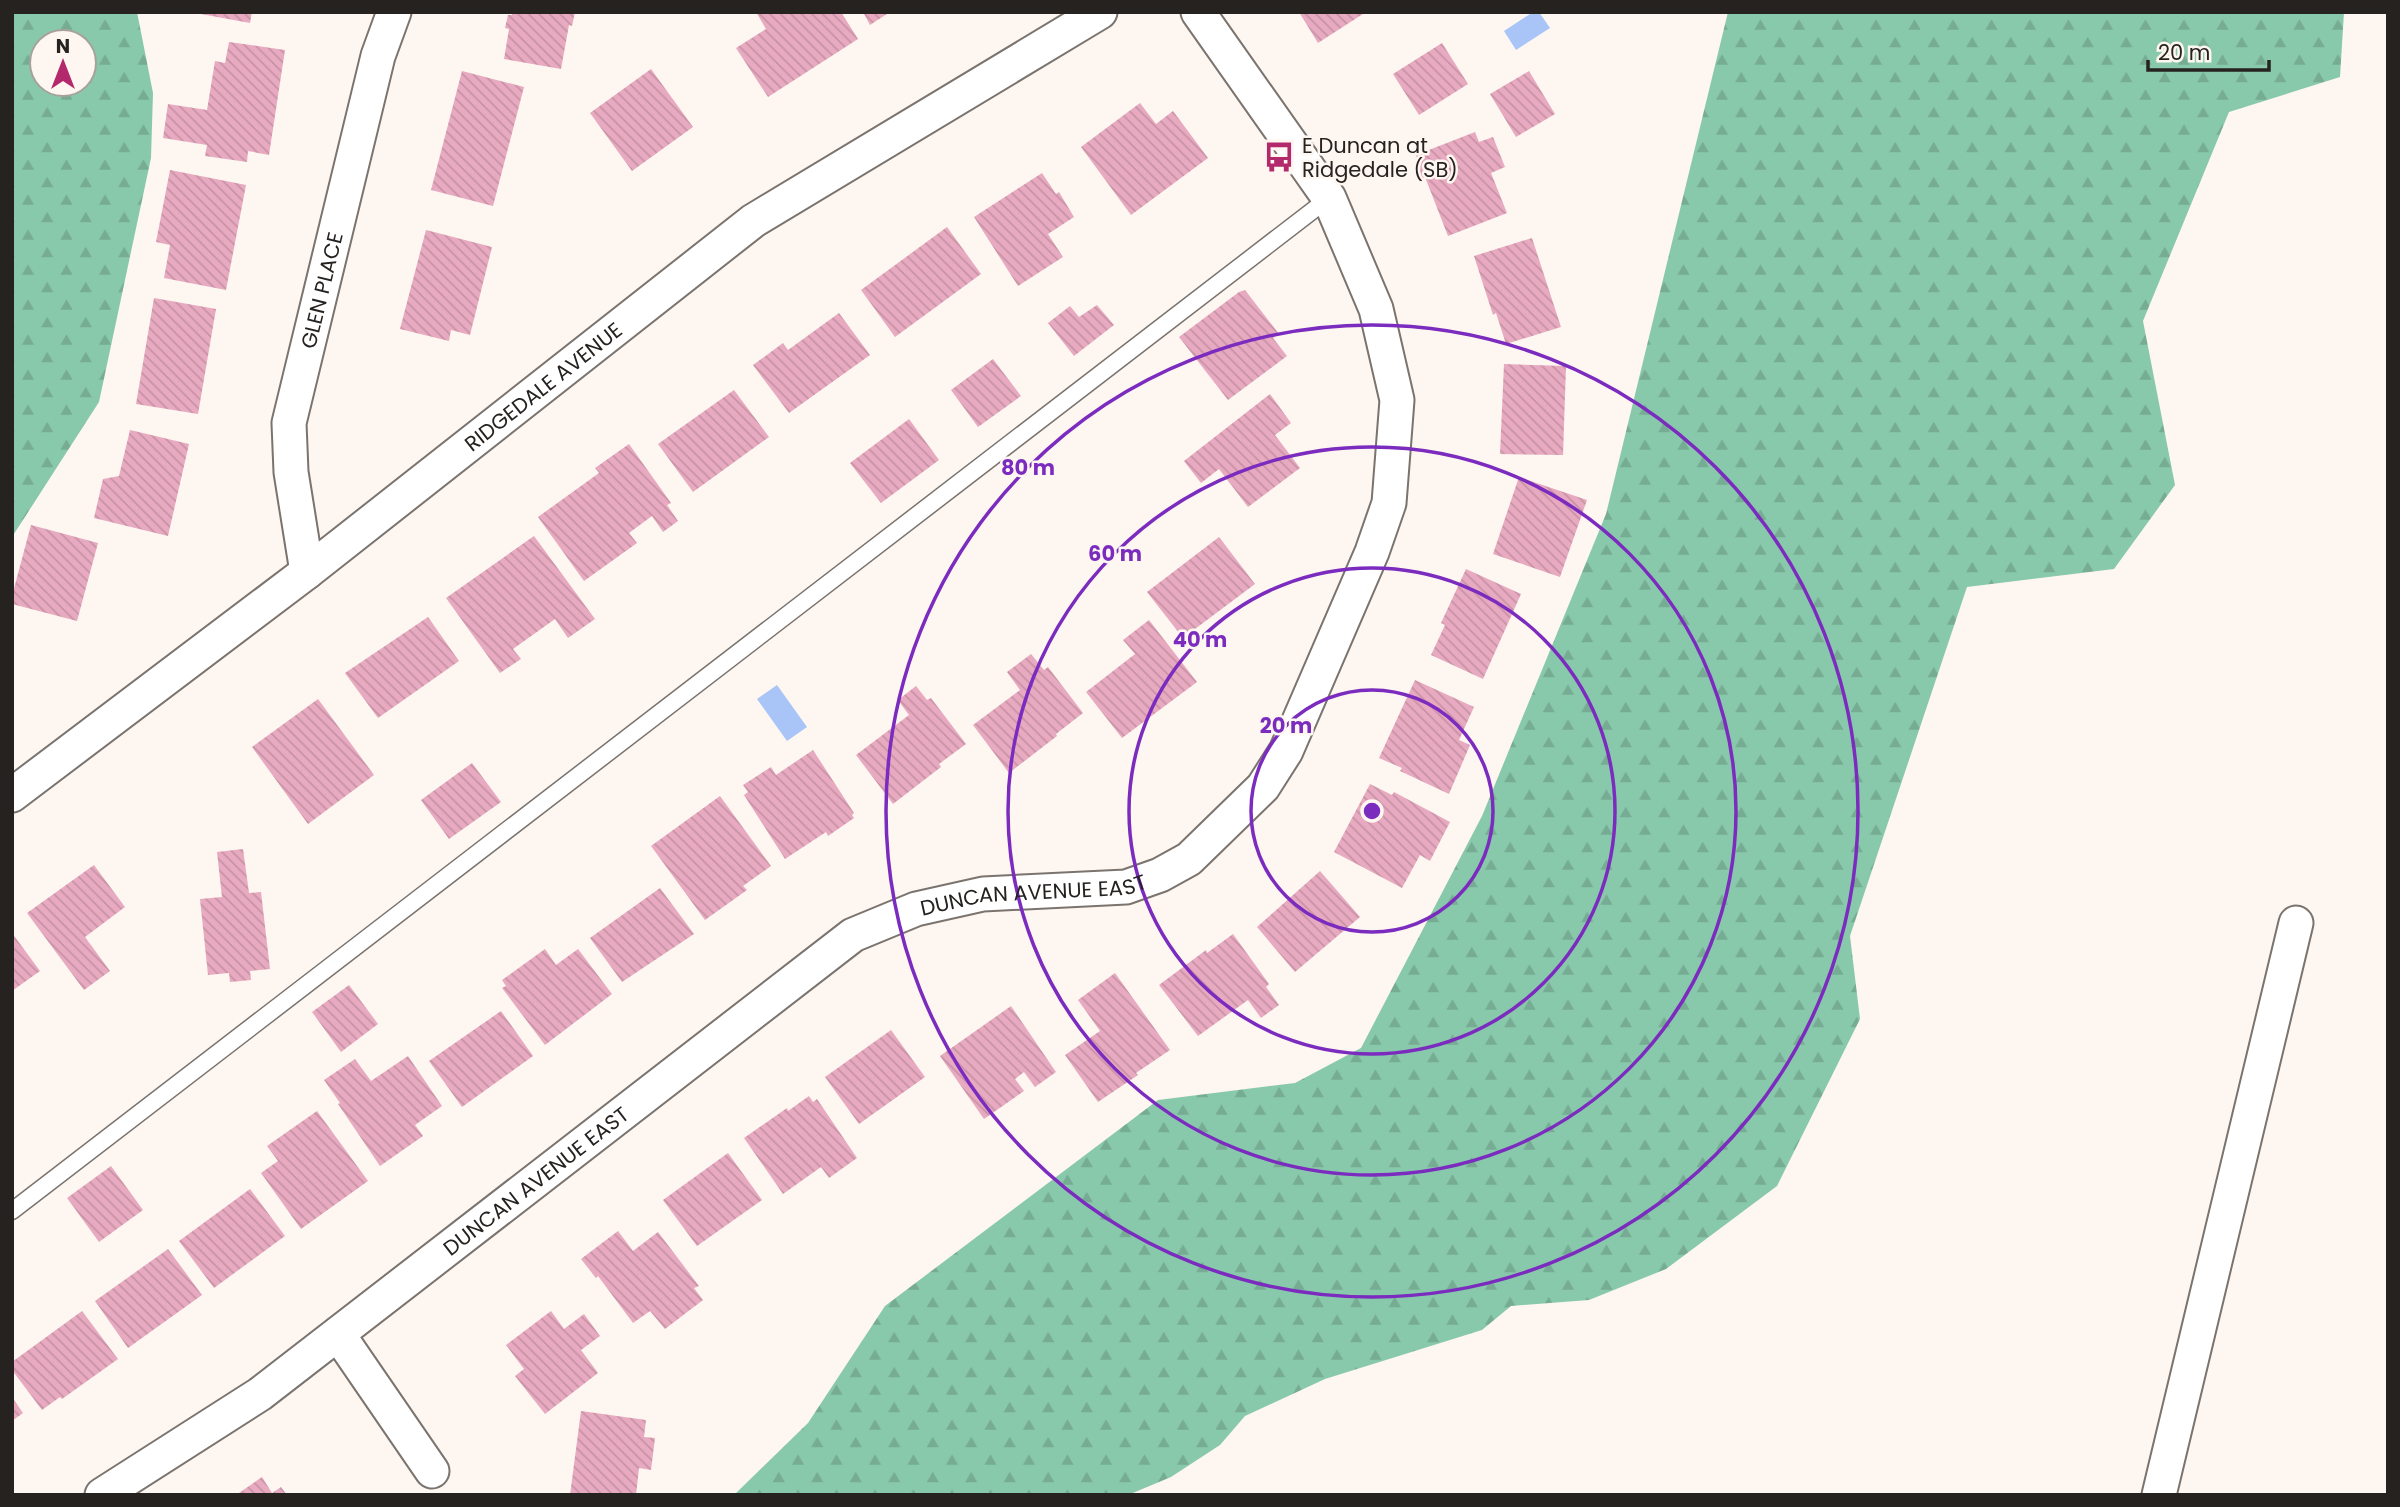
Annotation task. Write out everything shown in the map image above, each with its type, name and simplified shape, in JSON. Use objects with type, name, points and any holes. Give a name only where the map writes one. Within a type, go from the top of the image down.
[{"type":"street","name":"GLEN PLACE","points":[[307,572],[290,472],[289,424],[378,56],[394,12]]},
{"type":"street","name":"RIDGEDALE AVENUE","points":[[12,795],[307,572],[753,221],[1100,12]]},
{"type":"street","name":"DUNCAN AVENUE EAST","points":[[102,1495],[260,1394],[853,935],[916,909],[983,894],[1126,887],[1160,875],[1189,859],[1263,787],[1286,751],[1372,552],[1389,503],[1398,400],[1376,309],[1329,198],[1198,12]]},
{"type":"street","points":[[2160,1495],[2296,923]]},
{"type":"street","points":[[338,1334],[432,1471]]},
{"type":"lane","points":[[12,1211],[1329,198]]},
{"type":"green space","points":[[12,12],[137,12],[153,93],[151,158],[99,402],[12,537]]},
{"type":"green space","points":[[1728,12],[2344,12],[2340,77],[2229,112],[2143,321],[2175,485],[2114,569],[1967,587],[1850,936],[1860,1019],[1777,1186],[1666,1269],[1589,1300],[1511,1306],[1482,1330],[1325,1379],[1245,1416],[1220,1445],[1171,1477],[1128,1495],[734,1495],[808,1423],[885,1306],[1158,1100],[1295,1083],[1361,1048],[1482,816],[1606,514]]},
{"type":"water","points":[[1533,12],[1539,12],[1550,28],[1516,50],[1504,31]]},
{"type":"water","points":[[777,685],[807,727],[787,741],[757,699]]},
{"type":"building","points":[[190,12],[252,12],[250,23]]},
{"type":"building","points":[[512,12],[575,12],[572,26],[569,25],[561,69],[504,59],[509,29],[505,28],[508,15],[512,15]]},
{"type":"building","points":[[756,12],[841,12],[858,39],[768,97],[736,48],[766,29]]},
{"type":"building","points":[[863,12],[890,12],[870,25]]},
{"type":"building","points":[[1299,12],[1366,12],[1318,43]]},
{"type":"building","points":[[229,42],[285,50],[269,155],[248,151],[247,162],[205,156],[207,145],[163,138],[168,104],[207,110],[215,61],[225,63]]},
{"type":"building","points":[[1442,43],[1468,84],[1419,115],[1393,74]]},
{"type":"building","points":[[651,69],[693,127],[632,171],[590,113]]},
{"type":"building","points":[[462,71],[524,87],[493,206],[431,190]]},
{"type":"building","points":[[1529,71],[1555,114],[1516,137],[1490,94]]},
{"type":"building","points":[[1140,103],[1156,124],[1173,111],[1208,158],[1131,215],[1081,147]]},
{"type":"building","points":[[1475,132],[1479,142],[1493,137],[1505,167],[1491,173],[1507,213],[1448,236],[1425,177],[1422,179],[1415,161],[1418,160],[1416,155]]},
{"type":"building","points":[[170,170],[246,185],[226,290],[164,278],[170,245],[156,242]]},
{"type":"building","points":[[1042,173],[1056,194],[1059,192],[1074,217],[1048,234],[1063,257],[1018,286],[974,217]]},
{"type":"building","points":[[947,227],[981,274],[895,337],[861,290]]},
{"type":"building","points":[[426,230],[492,247],[470,335],[451,330],[449,341],[400,329]]},
{"type":"building","points":[[1532,238],[1561,327],[1506,344],[1496,313],[1493,315],[1474,256]]},
{"type":"building","points":[[1245,290],[1279,334],[1273,338],[1287,356],[1228,400],[1179,337]]},
{"type":"building","points":[[154,298],[216,309],[198,414],[136,404]]},
{"type":"building","points":[[1097,305],[1114,325],[1074,356],[1048,323],[1070,306],[1079,317]]},
{"type":"building","points":[[839,313],[870,355],[789,413],[753,365],[783,343],[788,350]]},
{"type":"building","points":[[993,359],[1021,396],[978,427],[951,390]]},
{"type":"building","points":[[1504,364],[1566,366],[1563,455],[1500,454]]},
{"type":"building","points":[[734,390],[769,437],[693,492],[658,444]]},
{"type":"building","points":[[1270,394],[1291,423],[1275,435],[1300,468],[1248,507],[1219,469],[1201,483],[1184,461]]},
{"type":"building","points":[[909,419],[939,460],[881,503],[850,463]]},
{"type":"building","points":[[130,430],[189,444],[168,536],[94,518],[103,479],[119,476]]},
{"type":"building","points":[[629,444],[671,503],[667,505],[678,521],[663,532],[652,516],[629,533],[637,543],[584,581],[538,517],[599,473],[595,468]]},
{"type":"building","points":[[1519,477],[1587,500],[1560,577],[1493,554]]},
{"type":"building","points":[[31,525],[98,543],[77,621],[12,604]]},
{"type":"building","points":[[534,536],[595,619],[568,638],[555,619],[513,649],[521,659],[500,673],[446,598]]},
{"type":"building","points":[[1219,537],[1255,584],[1183,638],[1147,592]]},
{"type":"building","points":[[1466,569],[1521,594],[1483,679],[1431,655],[1445,625],[1441,623]]},
{"type":"building","points":[[428,617],[459,661],[378,718],[345,673]]},
{"type":"building","points":[[1149,620],[1197,682],[1122,738],[1086,692],[1135,654],[1123,640]]},
{"type":"building","points":[[1031,654],[1044,670],[1048,667],[1083,713],[1009,773],[973,725],[1020,690],[1007,672]]},
{"type":"building","points":[[1415,680],[1474,707],[1459,740],[1470,745],[1449,794],[1379,758]]},
{"type":"building","points":[[916,686],[927,700],[931,698],[966,744],[893,804],[856,755],[909,715],[898,700]]},
{"type":"building","points":[[318,699],[374,775],[308,824],[252,747]]},
{"type":"building","points":[[813,750],[854,813],[854,818],[828,836],[826,832],[785,859],[744,795],[748,792],[743,785],[771,767],[776,775]]},
{"type":"building","points":[[472,763],[501,802],[449,839],[421,800]]},
{"type":"building","points":[[1370,784],[1392,795],[1394,792],[1450,822],[1430,861],[1420,855],[1402,888],[1334,852]]},
{"type":"building","points":[[720,796],[771,866],[743,886],[747,890],[705,920],[651,846]]},
{"type":"building","points":[[243,849],[249,893],[261,892],[270,969],[250,971],[251,980],[230,982],[229,973],[208,975],[200,899],[222,897],[217,852]]},
{"type":"building","points":[[94,865],[125,907],[85,937],[110,971],[84,990],[27,913]]},
{"type":"building","points":[[1320,871],[1360,917],[1295,972],[1257,927]]},
{"type":"building","points":[[660,888],[694,934],[622,982],[590,938]]},
{"type":"building","points":[[12,933],[40,971],[12,991]]},
{"type":"building","points":[[1233,934],[1269,984],[1266,987],[1279,1005],[1261,1018],[1248,1000],[1198,1036],[1159,985],[1206,950],[1207,953]]},
{"type":"building","points":[[545,949],[556,965],[578,949],[612,994],[545,1045],[502,988],[506,986],[502,980]]},
{"type":"building","points":[[1115,973],[1170,1050],[1098,1102],[1065,1055],[1100,1031],[1078,1000]]},
{"type":"building","points":[[349,985],[378,1024],[341,1052],[312,1012]]},
{"type":"building","points":[[1011,1006],[1056,1072],[1035,1087],[1024,1072],[1015,1079],[1024,1091],[984,1119],[940,1056]]},
{"type":"building","points":[[501,1011],[533,1056],[462,1107],[429,1061]]},
{"type":"building","points":[[891,1030],[925,1077],[859,1124],[825,1077]]},
{"type":"building","points":[[408,1056],[442,1106],[415,1125],[423,1136],[380,1166],[324,1080],[355,1059],[371,1081]]},
{"type":"building","points":[[809,1096],[813,1102],[817,1099],[857,1158],[829,1178],[821,1167],[783,1194],[744,1138]]},
{"type":"building","points":[[317,1111],[368,1181],[301,1229],[261,1173],[278,1161],[267,1146]]},
{"type":"building","points":[[728,1153],[762,1200],[697,1246],[663,1200]]},
{"type":"building","points":[[111,1166],[143,1210],[99,1242],[67,1198]]},
{"type":"building","points":[[250,1189],[285,1236],[214,1288],[179,1241]]},
{"type":"building","points":[[618,1231],[633,1251],[658,1232],[699,1286],[694,1288],[703,1300],[665,1329],[650,1311],[633,1323],[598,1276],[596,1278],[581,1259]]},
{"type":"building","points":[[168,1249],[202,1295],[128,1348],[95,1301]]},
{"type":"building","points":[[82,1311],[118,1359],[42,1410],[12,1370],[12,1362]]},
{"type":"building","points":[[551,1311],[564,1329],[584,1314],[600,1336],[581,1350],[598,1373],[545,1414],[515,1376],[524,1369],[506,1345]]},
{"type":"building","points":[[12,1397],[23,1413],[12,1421]]},
{"type":"building","points":[[581,1411],[646,1420],[644,1437],[655,1438],[651,1470],[639,1468],[636,1495],[570,1495]]},
{"type":"building","points":[[262,1477],[272,1493],[281,1487],[287,1495],[236,1495]]},
{"type":"place","name":"E Duncan at Ridgedale (SB)","points":[[1279,157]]}]
